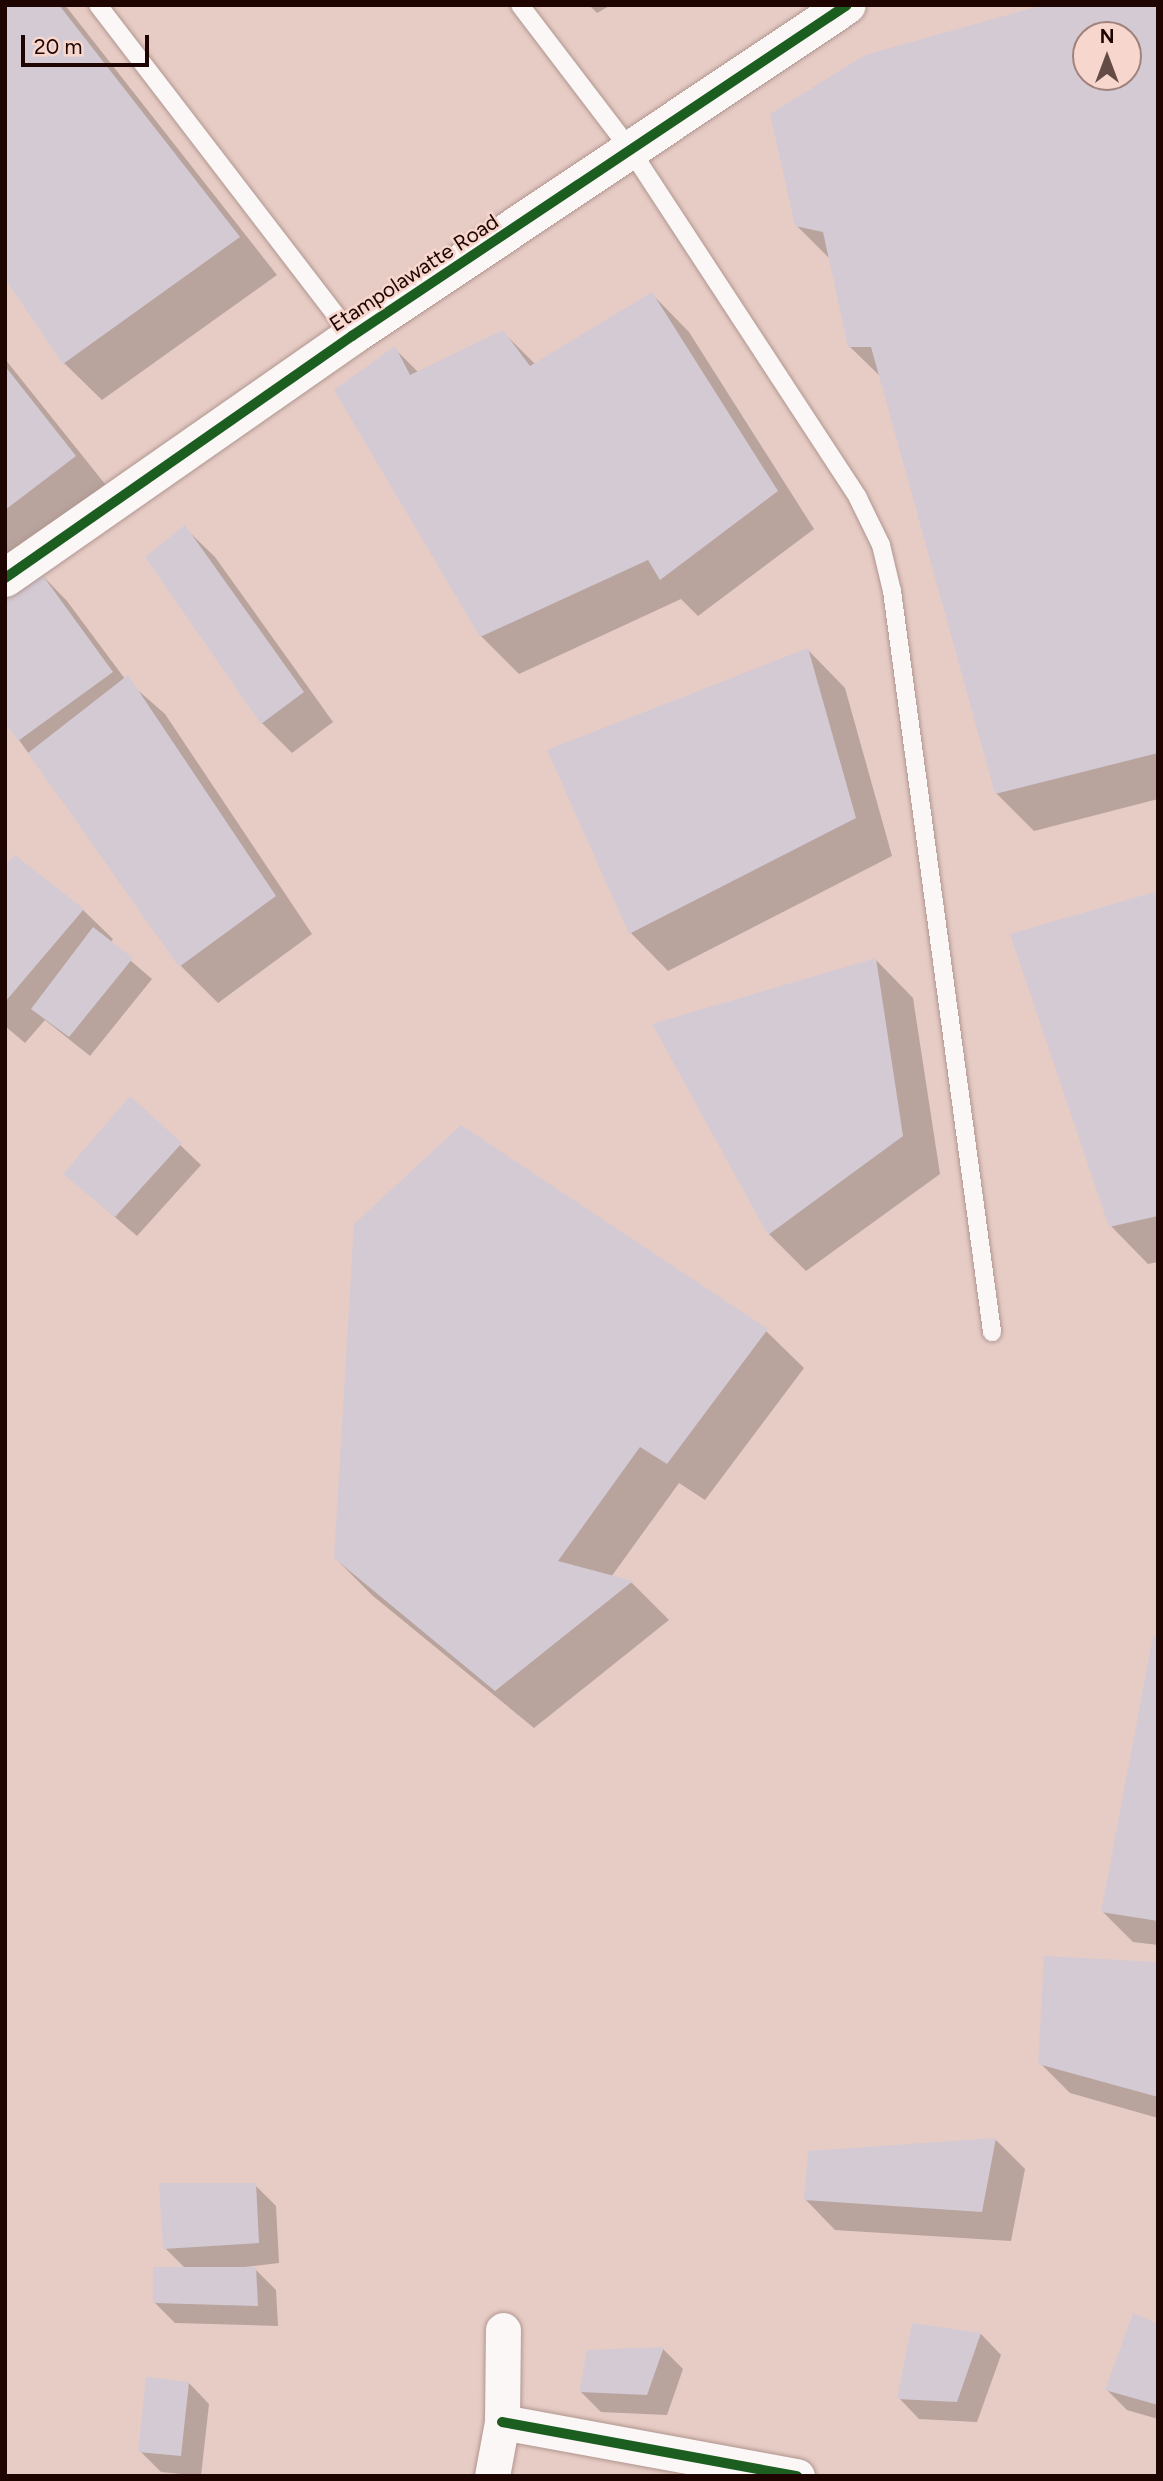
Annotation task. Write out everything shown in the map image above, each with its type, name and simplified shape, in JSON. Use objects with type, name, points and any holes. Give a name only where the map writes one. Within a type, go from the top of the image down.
[{"type":"street","name":"Etampolawatte Road","points":[[5,578],[352,336],[632,152],[847,5]]},
{"type":"street","points":[[492,2476],[502,2422],[503,2330]]},
{"type":"street","points":[[502,2422],[797,2476]]},
{"type":"lane","points":[[98,5],[352,336]]},
{"type":"lane","points":[[520,5],[632,152],[859,498],[880,545],[892,591],[992,1332]]},
{"type":"building","points":[[5,5],[59,5],[240,237],[63,364],[5,279]]},
{"type":"building","points":[[1043,5],[1158,5],[1158,753],[995,794],[871,347],[848,347],[823,232],[795,226],[770,114],[865,55]]},
{"type":"building","points":[[652,292],[778,491],[660,580],[648,560],[480,637],[334,390],[395,346],[410,375],[503,330],[530,366]]},
{"type":"building","points":[[5,366],[76,456],[5,510]]},
{"type":"building","points":[[185,525],[304,692],[261,724],[145,557]]},
{"type":"building","points":[[38,569],[113,672],[18,741],[5,723],[5,593]]},
{"type":"building","points":[[808,648],[856,818],[629,934],[547,750]]},
{"type":"building","points":[[128,675],[276,896],[179,967],[28,753]]},
{"type":"building","points":[[15,855],[84,909],[5,1002],[5,865]]},
{"type":"building","points":[[1158,891],[1158,1216],[1109,1227],[1010,934]]},
{"type":"building","points":[[93,927],[133,958],[69,1037],[31,1009]]},
{"type":"building","points":[[876,958],[903,1136],[768,1235],[652,1024]]},
{"type":"building","points":[[130,1096],[182,1143],[115,1217],[63,1174]]},
{"type":"building","points":[[461,1125],[768,1329],[667,1464],[640,1447],[558,1561],[633,1581],[495,1691],[334,1558],[354,1224]]},
{"type":"building","points":[[1153,1636],[1158,1636],[1158,1921],[1101,1912]]},
{"type":"building","points":[[1044,1956],[1158,1962],[1158,2097],[1038,2064]]},
{"type":"building","points":[[996,2138],[982,2212],[804,2200],[808,2151]]},
{"type":"building","points":[[159,2183],[256,2183],[259,2243],[163,2249]]},
{"type":"building","points":[[153,2267],[256,2267],[258,2306],[153,2303]]},
{"type":"building","points":[[1133,2313],[1158,2324],[1158,2405],[1105,2390]]},
{"type":"building","points":[[912,2323],[981,2333],[957,2402],[897,2399]]},
{"type":"building","points":[[664,2347],[647,2395],[579,2392],[587,2350]]},
{"type":"building","points":[[146,2377],[189,2382],[181,2456],[138,2452]]},
{"type":"cycle path","points":[[5,578],[352,336],[847,5]]},
{"type":"cycle path","points":[[502,2422],[797,2476]]}]
